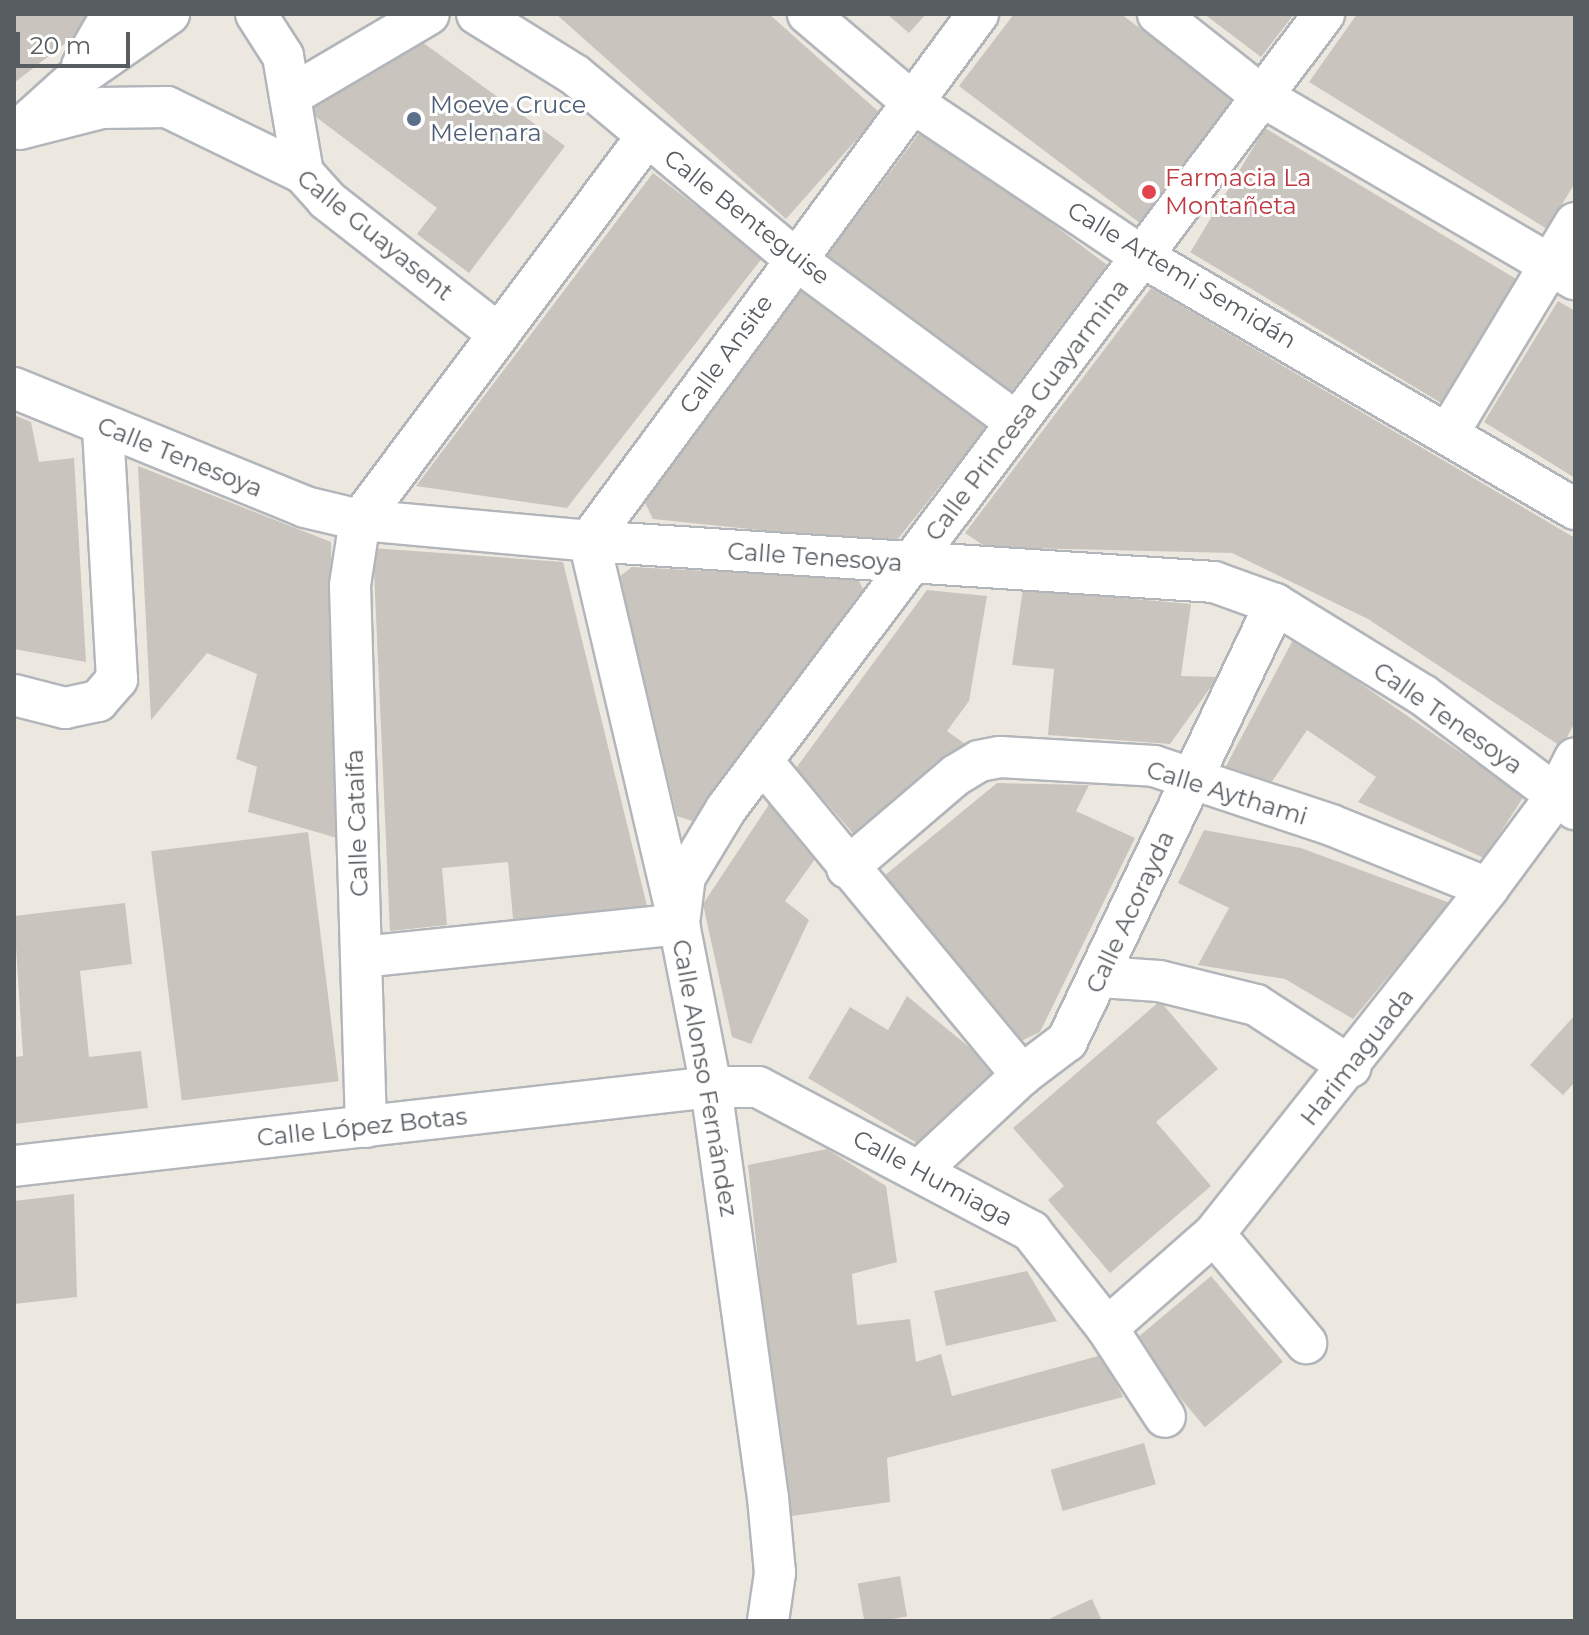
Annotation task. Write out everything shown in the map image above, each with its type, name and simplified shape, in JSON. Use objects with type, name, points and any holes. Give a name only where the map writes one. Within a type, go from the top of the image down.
[{"type":"street","points":[[74,80],[112,14]]},
{"type":"street","points":[[17,131],[74,80],[169,14]]},
{"type":"street","points":[[256,14],[283,56],[303,173]]},
{"type":"street","points":[[290,96],[429,14]]},
{"type":"street","name":"Calle Benteguise","points":[[477,14],[575,75],[795,259],[1016,422]]},
{"type":"street","name":"Calle Artemi Semidán","points":[[808,14],[912,102],[1143,257],[1449,432],[1575,509]]},
{"type":"street","name":"Calle Ansite","points":[[589,541],[978,14]]},
{"type":"street","points":[[1158,14],[1263,97],[1563,271]]},
{"type":"street","name":"Calle Princesa Guayarmina","points":[[679,924],[685,877],[701,845],[1324,14]]},
{"type":"street","name":"Calle Guayasent","points":[[17,131],[102,108],[167,107],[303,173],[327,200],[496,332]]},
{"type":"street","points":[[360,520],[496,332],[646,137]]},
{"type":"street","points":[[1449,432],[1563,271],[1575,223]]},
{"type":"street","name":"Calle Tenesoya","points":[[14,388],[305,507],[360,520],[589,541],[1214,582],[1275,604],[1423,695],[1565,802]]},
{"type":"street","points":[[14,695],[65,708],[98,701],[117,679],[103,426]]},
{"type":"street","name":"Calle Cataifa","points":[[360,520],[350,585],[366,1127]]},
{"type":"street","name":"Calle Alonso Fernández","points":[[589,541],[653,824],[679,924],[711,1087],[768,1498],[775,1573],[768,1621]]},
{"type":"street","name":"Calle Acorayda","points":[[919,1171],[1022,1075],[1067,1041],[1101,977],[1275,604]]},
{"type":"street","name":"Calle Aythami","points":[[847,868],[979,761],[1000,757],[1154,766],[1331,825],[1488,888]]},
{"type":"street","name":"Harimaguada","points":[[1107,1328],[1214,1234],[1351,1067],[1488,888],[1565,802],[1575,758]]},
{"type":"street","points":[[762,761],[847,868],[1022,1075]]},
{"type":"street","points":[[653,824],[701,845]]},
{"type":"street","points":[[361,957],[679,924]]},
{"type":"street","points":[[1101,977],[1159,981],[1256,1005],[1351,1067]]},
{"type":"street","name":"Calle López Botas","points":[[14,1166],[711,1087]]},
{"type":"street","name":"Calle Humiaga","points":[[711,1087],[758,1087],[1031,1231],[1107,1328],[1165,1417]]},
{"type":"street","points":[[1214,1234],[1306,1343]]},
{"type":"building","points":[[14,14],[90,14],[85,28],[14,83]]},
{"type":"building","points":[[556,14],[769,14],[880,113],[786,219]]},
{"type":"building","points":[[887,14],[926,14],[909,33]]},
{"type":"building","points":[[1014,14],[1121,14],[1235,100],[1141,224],[959,86]]},
{"type":"building","points":[[1204,14],[1294,14],[1261,57]]},
{"type":"building","points":[[1357,14],[1575,14],[1575,183],[1547,229],[1309,82]]},
{"type":"building","points":[[418,39],[565,146],[469,273],[417,234],[437,208],[304,108]]},
{"type":"building","points":[[924,127],[1107,265],[1008,396],[825,258]]},
{"type":"building","points":[[1265,128],[1518,280],[1443,404],[1190,252]]},
{"type":"building","points":[[653,173],[763,257],[567,508],[416,486]]},
{"type":"building","points":[[1151,288],[1575,538],[1575,722],[1562,747],[1368,619],[1232,553],[986,547],[965,533]]},
{"type":"building","points":[[803,289],[986,428],[894,544],[653,519],[644,501]]},
{"type":"building","points":[[1558,301],[1575,311],[1575,478],[1484,422]]},
{"type":"building","points":[[14,415],[31,422],[39,462],[74,458],[86,662],[14,649]]},
{"type":"building","points":[[138,466],[331,542],[337,838],[248,812],[257,767],[236,759],[257,674],[207,653],[151,720]]},
{"type":"building","points":[[373,548],[563,562],[647,906],[513,919],[508,862],[442,868],[447,925],[390,931]]},
{"type":"building","points":[[632,567],[858,579],[865,593],[695,822],[677,816],[619,577]]},
{"type":"building","points":[[1023,589],[1191,604],[1181,676],[1218,677],[1170,744],[1048,735],[1054,669],[1012,665]]},
{"type":"building","points":[[927,590],[987,596],[969,701],[947,731],[968,746],[858,839],[796,768]]},
{"type":"building","points":[[1294,638],[1524,796],[1484,858],[1358,802],[1376,777],[1307,730],[1265,792],[1226,766]]},
{"type":"building","points":[[997,783],[1089,785],[1076,811],[1135,838],[1040,1032],[1021,1041],[884,876]]},
{"type":"building","points":[[770,803],[815,859],[785,901],[809,920],[751,1044],[732,1037],[703,904]]},
{"type":"building","points":[[1204,830],[1301,848],[1450,903],[1353,1019],[1285,979],[1198,965],[1229,908],[1178,883]]},
{"type":"building","points":[[308,832],[339,1081],[182,1100],[151,851]]},
{"type":"building","points":[[125,903],[132,964],[80,971],[89,1057],[141,1051],[148,1108],[14,1124],[14,1057],[23,1056],[14,916]]},
{"type":"building","points":[[907,996],[1002,1074],[922,1146],[808,1078],[850,1007],[888,1030]]},
{"type":"building","points":[[1160,1001],[1218,1069],[1156,1122],[1211,1186],[1110,1273],[1048,1200],[1064,1186],[1013,1128]]},
{"type":"building","points":[[1575,1015],[1575,1082],[1563,1095],[1530,1065]]},
{"type":"building","points":[[827,1149],[886,1186],[897,1262],[852,1274],[857,1325],[910,1319],[916,1362],[941,1354],[952,1396],[1102,1355],[1123,1397],[887,1458],[890,1502],[785,1517],[748,1165]]},
{"type":"building","points":[[74,1194],[77,1297],[14,1304],[14,1201]]},
{"type":"building","points":[[1027,1271],[1057,1321],[946,1346],[934,1291]]},
{"type":"building","points":[[1211,1276],[1283,1362],[1205,1427],[1133,1342]]},
{"type":"building","points":[[1144,1443],[1156,1484],[1063,1511],[1051,1470]]},
{"type":"building","points":[[900,1576],[907,1616],[864,1621],[858,1583]]},
{"type":"building","points":[[1092,1599],[1102,1621],[1052,1621],[1051,1618]]},
{"type":"place","name":"Moeve Cruce Melenara","points":[[414,119]]},
{"type":"place","name":"Farmacia La Montañeta","points":[[1149,192]]}]
